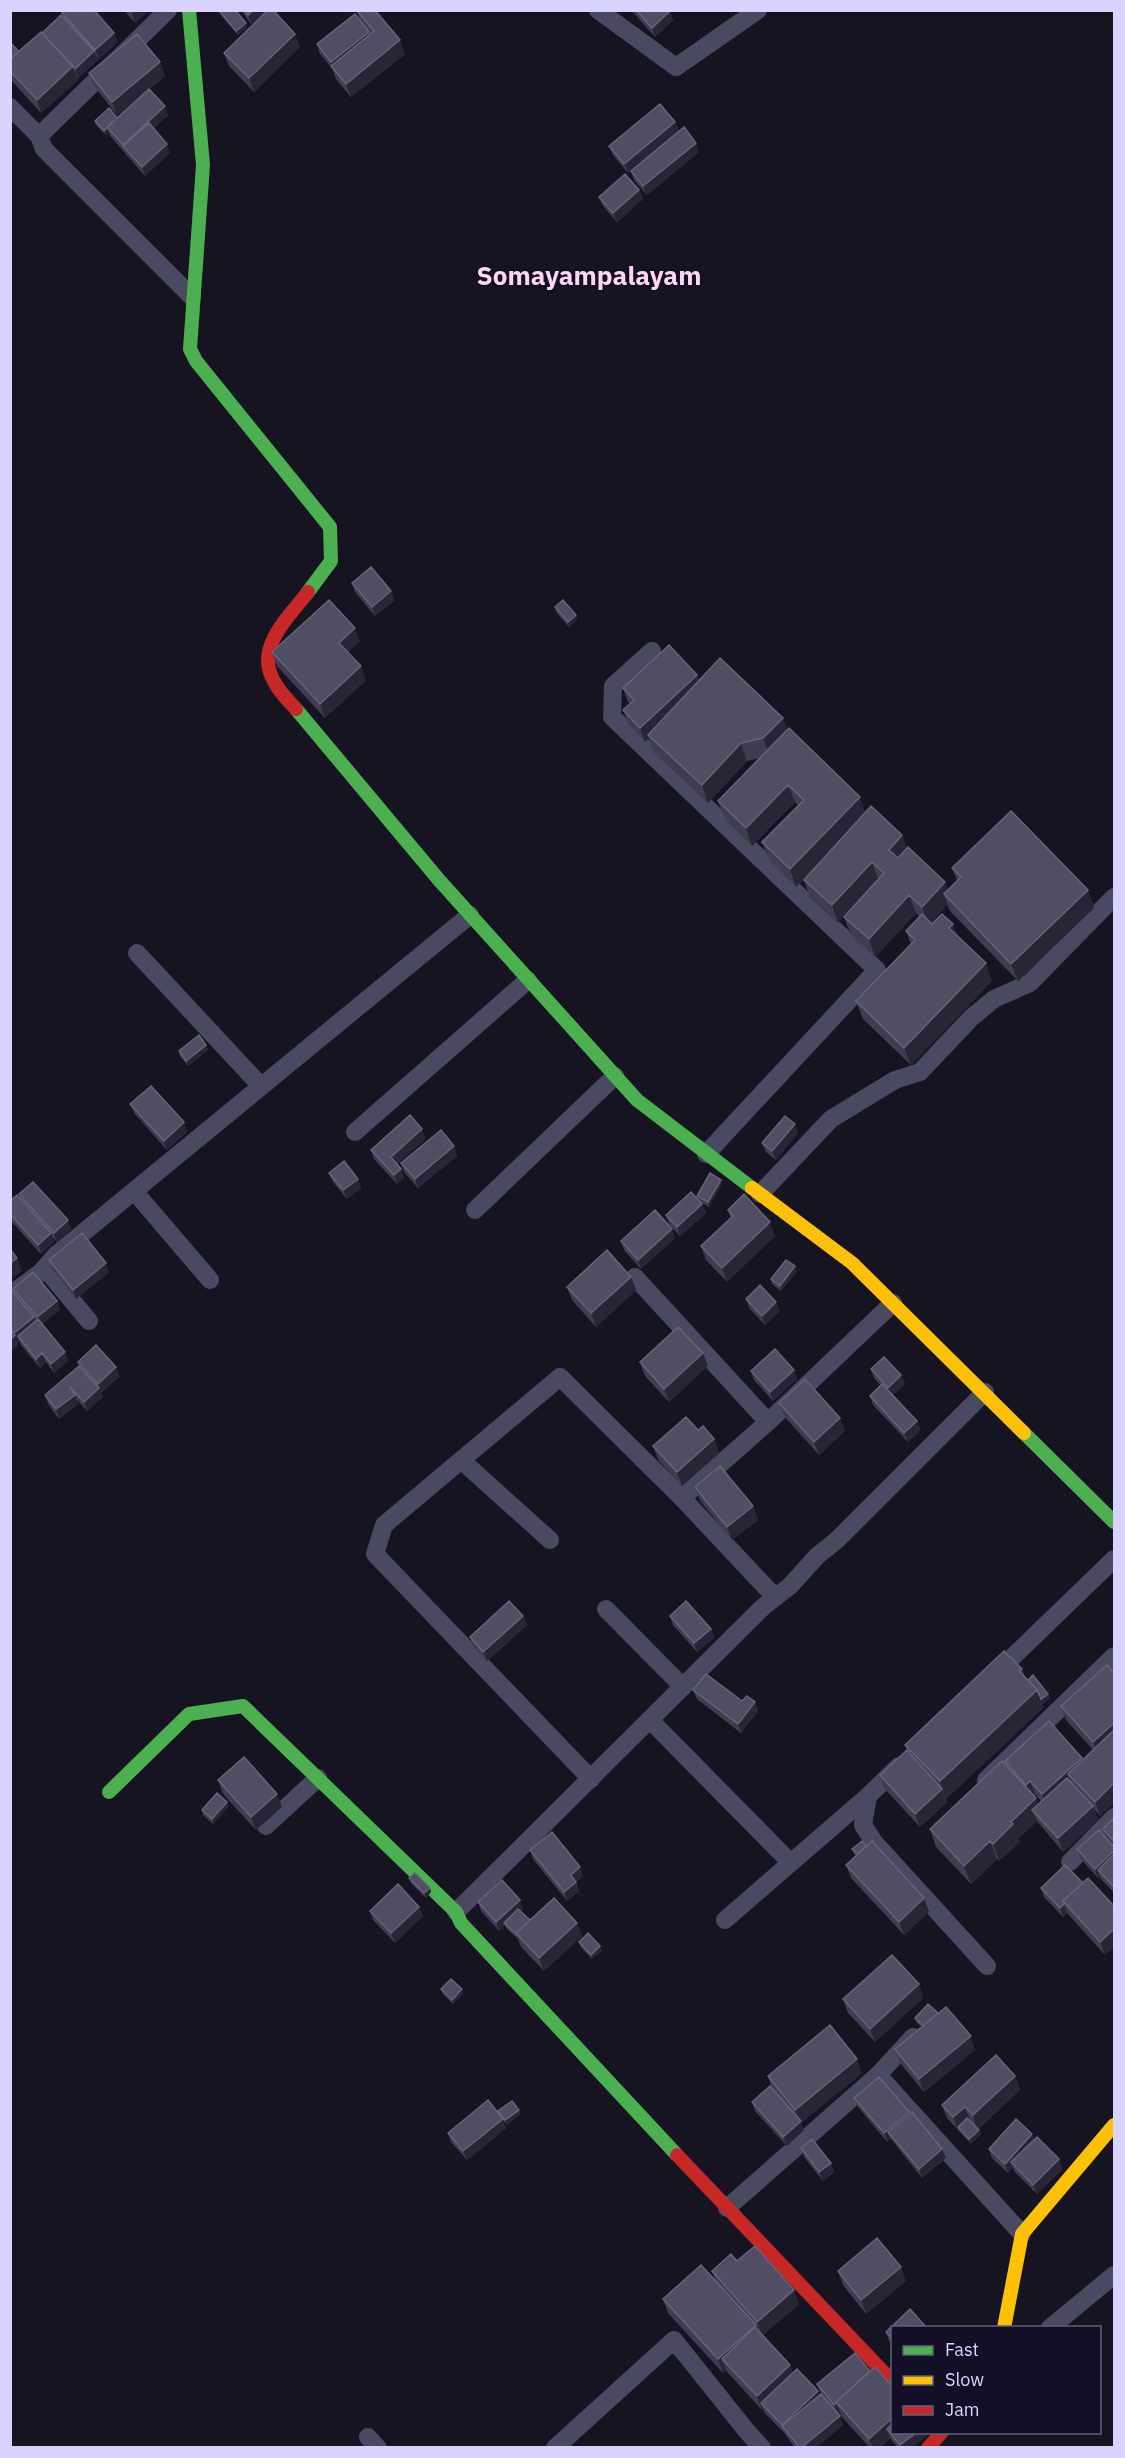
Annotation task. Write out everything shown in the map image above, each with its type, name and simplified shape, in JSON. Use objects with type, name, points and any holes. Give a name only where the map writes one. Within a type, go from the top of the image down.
[{"type":"street","points":[[39,136],[168,10]]},
{"type":"street","points":[[189,10],[204,165],[189,343],[192,355],[330,528],[331,561],[270,643],[267,670],[275,684],[470,915],[646,1109],[852,1263],[1114,1522]]},
{"type":"street","points":[[606,13],[676,67],[758,10]]},
{"type":"street","points":[[10,107],[39,136],[44,149],[192,297]]},
{"type":"street","points":[[652,651],[612,686],[612,717],[877,970],[706,1154]]},
{"type":"street","points":[[760,1194],[831,1119],[895,1080],[920,1072],[971,1018],[994,999],[1030,983],[1114,897]]},
{"type":"street","points":[[10,1295],[470,915]]},
{"type":"street","points":[[136,953],[261,1086]]},
{"type":"street","points":[[355,1132],[528,980]]},
{"type":"street","points":[[475,1210],[615,1076]]},
{"type":"street","points":[[134,1191],[210,1280]]},
{"type":"street","points":[[45,1268],[88,1321]]},
{"type":"street","points":[[635,1277],[768,1422]]},
{"type":"street","points":[[682,1498],[768,1422],[893,1303]]},
{"type":"street","points":[[591,1779],[375,1554],[384,1526],[560,1377],[682,1498],[775,1597]]},
{"type":"street","points":[[456,1912],[775,1597],[790,1586],[817,1556],[837,1540],[984,1392]]},
{"type":"street","points":[[461,1460],[550,1540]]},
{"type":"street","points":[[979,1689],[1114,1559]]},
{"type":"street","points":[[606,1609],[683,1687]]},
{"type":"street","points":[[970,1796],[1114,1656]]},
{"type":"street","points":[[109,1792],[189,1714],[243,1706],[456,1912],[461,1923],[891,2380]]},
{"type":"street","points":[[650,1720],[791,1863]]},
{"type":"street","points":[[725,1920],[868,1796],[911,1755]]},
{"type":"street","points":[[266,1826],[318,1778]]},
{"type":"street","points":[[868,1796],[863,1825],[874,1842],[987,1966]]},
{"type":"street","points":[[1070,1862],[1114,1817]]},
{"type":"street","points":[[727,2208],[878,2075],[918,2031]]},
{"type":"street","points":[[878,2075],[1022,2234]]},
{"type":"street","points":[[1004,2326],[1022,2234],[1114,2125]]},
{"type":"street","points":[[1052,2326],[1114,2275]]},
{"type":"street","points":[[555,2448],[674,2340],[762,2448]]},
{"type":"street","points":[[928,2448],[941,2434]]},
{"type":"building","points":[[65,10],[94,10],[114,33],[95,50],[62,13]]},
{"type":"building","points":[[235,10],[246,23],[236,31],[219,11]]},
{"type":"building","points":[[268,10],[273,10],[295,34],[249,78],[224,53]]},
{"type":"building","points":[[375,10],[400,40],[346,84],[331,66],[374,31],[357,11]]},
{"type":"building","points":[[636,10],[669,10],[670,11],[652,28]]},
{"type":"building","points":[[355,14],[369,32],[331,62],[317,44]]},
{"type":"building","points":[[61,15],[94,51],[75,69],[42,33]]},
{"type":"building","points":[[41,32],[73,66],[37,100],[10,71],[10,59]]},
{"type":"building","points":[[137,34],[160,62],[112,102],[89,73]]},
{"type":"building","points":[[10,42],[19,52],[10,59]]},
{"type":"building","points":[[149,89],[165,106],[123,145],[107,127]]},
{"type":"building","points":[[660,104],[675,122],[624,164],[609,146]]},
{"type":"building","points":[[109,108],[117,118],[104,131],[95,121]]},
{"type":"building","points":[[149,123],[167,144],[142,167],[123,146]]},
{"type":"building","points":[[684,127],[696,143],[643,186],[631,171]]},
{"type":"building","points":[[625,174],[639,190],[613,213],[599,197]]},
{"type":"building","points":[[371,567],[391,591],[372,607],[352,583]]},
{"type":"building","points":[[329,600],[355,628],[339,643],[361,666],[320,704],[272,652]]},
{"type":"building","points":[[563,600],[576,615],[568,622],[555,607]]},
{"type":"building","points":[[669,645],[697,675],[640,728],[623,710],[634,700],[623,688]]},
{"type":"building","points":[[720,658],[783,718],[763,738],[741,743],[702,785],[648,735]]},
{"type":"building","points":[[789,728],[860,797],[790,869],[762,842],[804,800],[788,785],[746,828],[718,801]]},
{"type":"building","points":[[871,806],[902,835],[889,850],[898,858],[908,847],[945,882],[922,907],[909,895],[869,939],[844,917],[884,873],[872,862],[832,905],[804,880]]},
{"type":"building","points":[[1011,811],[1088,890],[1011,964],[944,894],[961,877],[952,868]]},
{"type":"building","points":[[922,914],[932,924],[942,914],[953,924],[949,928],[986,963],[904,1048],[856,1001],[915,940],[906,931]]},
{"type":"building","points":[[199,1035],[206,1045],[186,1061],[179,1051]]},
{"type":"building","points":[[151,1086],[184,1122],[164,1141],[130,1104]]},
{"type":"building","points":[[410,1115],[422,1129],[391,1157],[401,1169],[394,1175],[371,1150]]},
{"type":"building","points":[[785,1116],[795,1124],[772,1151],[762,1143]]},
{"type":"building","points":[[441,1130],[454,1146],[415,1179],[401,1163]]},
{"type":"building","points":[[344,1161],[358,1179],[343,1190],[329,1173]]},
{"type":"building","points":[[710,1173],[721,1180],[708,1202],[697,1196]]},
{"type":"building","points":[[33,1182],[68,1220],[54,1233],[19,1194]]},
{"type":"building","points":[[691,1192],[702,1204],[677,1227],[666,1215]]},
{"type":"building","points":[[744,1194],[770,1222],[722,1268],[701,1246],[733,1216],[728,1210]]},
{"type":"building","points":[[17,1195],[51,1233],[38,1245],[10,1214],[10,1201]]},
{"type":"building","points":[[655,1210],[672,1229],[638,1260],[621,1241]]},
{"type":"building","points":[[82,1233],[106,1263],[73,1290],[49,1260]]},
{"type":"building","points":[[10,1249],[17,1258],[10,1263]]},
{"type":"building","points":[[607,1250],[631,1277],[591,1313],[567,1287]]},
{"type":"building","points":[[786,1260],[795,1266],[780,1286],[771,1279]]},
{"type":"building","points":[[33,1272],[57,1301],[37,1317],[13,1289]]},
{"type":"building","points":[[760,1285],[776,1302],[762,1316],[746,1299]]},
{"type":"building","points":[[12,1291],[34,1317],[14,1333],[10,1328],[10,1292]]},
{"type":"building","points":[[38,1319],[65,1352],[51,1364],[42,1353],[36,1359],[18,1336]]},
{"type":"building","points":[[678,1327],[703,1353],[664,1389],[640,1362]]},
{"type":"building","points":[[10,1330],[15,1335],[10,1340]]},
{"type":"building","points":[[96,1345],[116,1367],[98,1384],[78,1362]]},
{"type":"building","points":[[775,1349],[794,1370],[770,1392],[751,1371]]},
{"type":"building","points":[[884,1357],[901,1375],[888,1388],[871,1369]]},
{"type":"building","points":[[79,1366],[99,1388],[84,1402],[70,1387],[75,1395],[56,1409],[45,1395]]},
{"type":"building","points":[[805,1379],[840,1418],[814,1442],[779,1403]]},
{"type":"building","points":[[882,1384],[917,1421],[904,1433],[870,1396]]},
{"type":"building","points":[[686,1417],[698,1430],[703,1426],[714,1439],[677,1472],[653,1446]]},
{"type":"building","points":[[720,1466],[753,1506],[727,1527],[695,1487]]},
{"type":"building","points":[[509,1601],[523,1616],[483,1652],[470,1637]]},
{"type":"building","points":[[686,1601],[711,1629],[694,1643],[670,1616]]},
{"type":"building","points":[[1004,1651],[1022,1669],[1019,1671],[1037,1690],[940,1781],[905,1745]]},
{"type":"building","points":[[1107,1665],[1114,1673],[1114,1723],[1093,1742],[1061,1706]]},
{"type":"building","points":[[706,1674],[742,1701],[747,1696],[755,1702],[738,1724],[693,1690]]},
{"type":"building","points":[[1033,1675],[1048,1694],[1041,1699],[1028,1680]]},
{"type":"building","points":[[1049,1721],[1082,1758],[1042,1794],[1030,1781],[1026,1785],[1005,1761]]},
{"type":"building","points":[[1114,1730],[1114,1783],[1095,1802],[1068,1774]]},
{"type":"building","points":[[907,1750],[942,1789],[915,1814],[880,1775]]},
{"type":"building","points":[[244,1757],[277,1794],[251,1817],[218,1780]]},
{"type":"building","points":[[1002,1761],[1036,1798],[1011,1822],[1013,1824],[993,1844],[990,1841],[964,1866],[930,1829]]},
{"type":"building","points":[[1067,1778],[1093,1806],[1058,1838],[1032,1810]]},
{"type":"building","points":[[217,1793],[227,1802],[212,1819],[202,1810]]},
{"type":"building","points":[[1114,1818],[1114,1841],[1103,1829]]},
{"type":"building","points":[[1099,1830],[1114,1847],[1114,1851],[1095,1869],[1077,1849]]},
{"type":"building","points":[[552,1832],[580,1867],[571,1875],[576,1882],[564,1892],[530,1850]]},
{"type":"building","points":[[862,1841],[866,1846],[857,1854],[852,1849]]},
{"type":"building","points":[[872,1841],[924,1898],[899,1922],[846,1865]]},
{"type":"building","points":[[1114,1854],[1114,1887],[1098,1870]]},
{"type":"building","points":[[1065,1865],[1083,1883],[1063,1901],[1064,1904],[1060,1908],[1041,1888]]},
{"type":"building","points":[[415,1873],[430,1888],[424,1893],[409,1878]]},
{"type":"building","points":[[1088,1878],[1114,1906],[1114,1929],[1100,1942],[1063,1901]]},
{"type":"building","points":[[502,1880],[520,1900],[496,1922],[478,1902]]},
{"type":"building","points":[[398,1884],[419,1907],[391,1933],[370,1911]]},
{"type":"building","points":[[554,1898],[577,1923],[539,1958],[516,1933]]},
{"type":"building","points":[[518,1909],[530,1920],[516,1934],[504,1923]]},
{"type":"building","points":[[588,1933],[600,1946],[591,1955],[579,1942]]},
{"type":"building","points":[[892,1955],[919,1984],[870,2029],[843,1999]]},
{"type":"building","points":[[451,1979],[462,1989],[452,2000],[441,1989]]},
{"type":"building","points":[[928,2004],[938,2013],[923,2026],[915,2018]]},
{"type":"building","points":[[946,2007],[971,2036],[919,2079],[895,2049]]},
{"type":"building","points":[[830,2025],[857,2059],[795,2110],[768,2076]]},
{"type":"building","points":[[996,2055],[1015,2076],[973,2115],[965,2107],[953,2117],[942,2105]]},
{"type":"building","points":[[879,2077],[909,2112],[884,2133],[854,2098]]},
{"type":"building","points":[[770,2086],[801,2121],[783,2137],[752,2102]]},
{"type":"building","points":[[488,2100],[503,2119],[463,2151],[448,2133]]},
{"type":"building","points":[[512,2101],[519,2110],[505,2120],[498,2111]]},
{"type":"building","points":[[912,2112],[942,2149],[919,2169],[888,2132]]},
{"type":"building","points":[[967,2118],[979,2130],[969,2139],[958,2127]]},
{"type":"building","points":[[1016,2119],[1032,2134],[1005,2164],[989,2149]]},
{"type":"building","points":[[1037,2137],[1059,2159],[1033,2185],[1011,2162]]},
{"type":"building","points":[[812,2139],[831,2163],[819,2172],[801,2148]]},
{"type":"building","points":[[877,2238],[901,2267],[861,2300],[838,2271]]},
{"type":"building","points":[[755,2246],[794,2290],[757,2322],[712,2271],[731,2254],[737,2261]]},
{"type":"building","points":[[701,2265],[756,2325],[718,2359],[663,2299]]},
{"type":"building","points":[[910,2309],[925,2326],[892,2326]]},
{"type":"building","points":[[755,2327],[790,2365],[757,2396],[722,2359]]},
{"type":"building","points":[[891,2327],[891,2338],[886,2332]]},
{"type":"building","points":[[855,2353],[870,2371],[834,2405],[817,2384]]},
{"type":"building","points":[[875,2367],[891,2385],[891,2419],[869,2439],[836,2402]]},
{"type":"building","points":[[797,2369],[818,2391],[782,2425],[761,2403]]},
{"type":"building","points":[[821,2394],[840,2416],[800,2448],[782,2426]]},
{"type":"building","points":[[891,2434],[915,2434],[900,2445]]},
{"type":"traffic: fast","points":[[189,10],[203,165],[190,349],[196,361],[330,527],[331,561],[308,592]]},
{"type":"traffic: fast","points":[[296,709],[439,880],[637,1100],[752,1188]]},
{"type":"traffic: fast","points":[[1024,1433],[1114,1522]]},
{"type":"traffic: fast","points":[[109,1792],[189,1714],[243,1706],[456,1912],[461,1923],[677,2155]]},
{"type":"traffic: slow","points":[[752,1188],[852,1263],[1024,1433]]},
{"type":"traffic: slow","points":[[1004,2326],[1022,2234],[1114,2125]]},
{"type":"traffic: jam","points":[[296,709],[275,683],[269,670],[268,658],[270,646],[276,634],[308,592]]},
{"type":"traffic: jam","points":[[677,2155],[891,2380]]},
{"type":"traffic: jam","points":[[928,2448],[940,2434]]},
{"type":"district","name":"Somayampalayam","points":[[589,275]]}]
